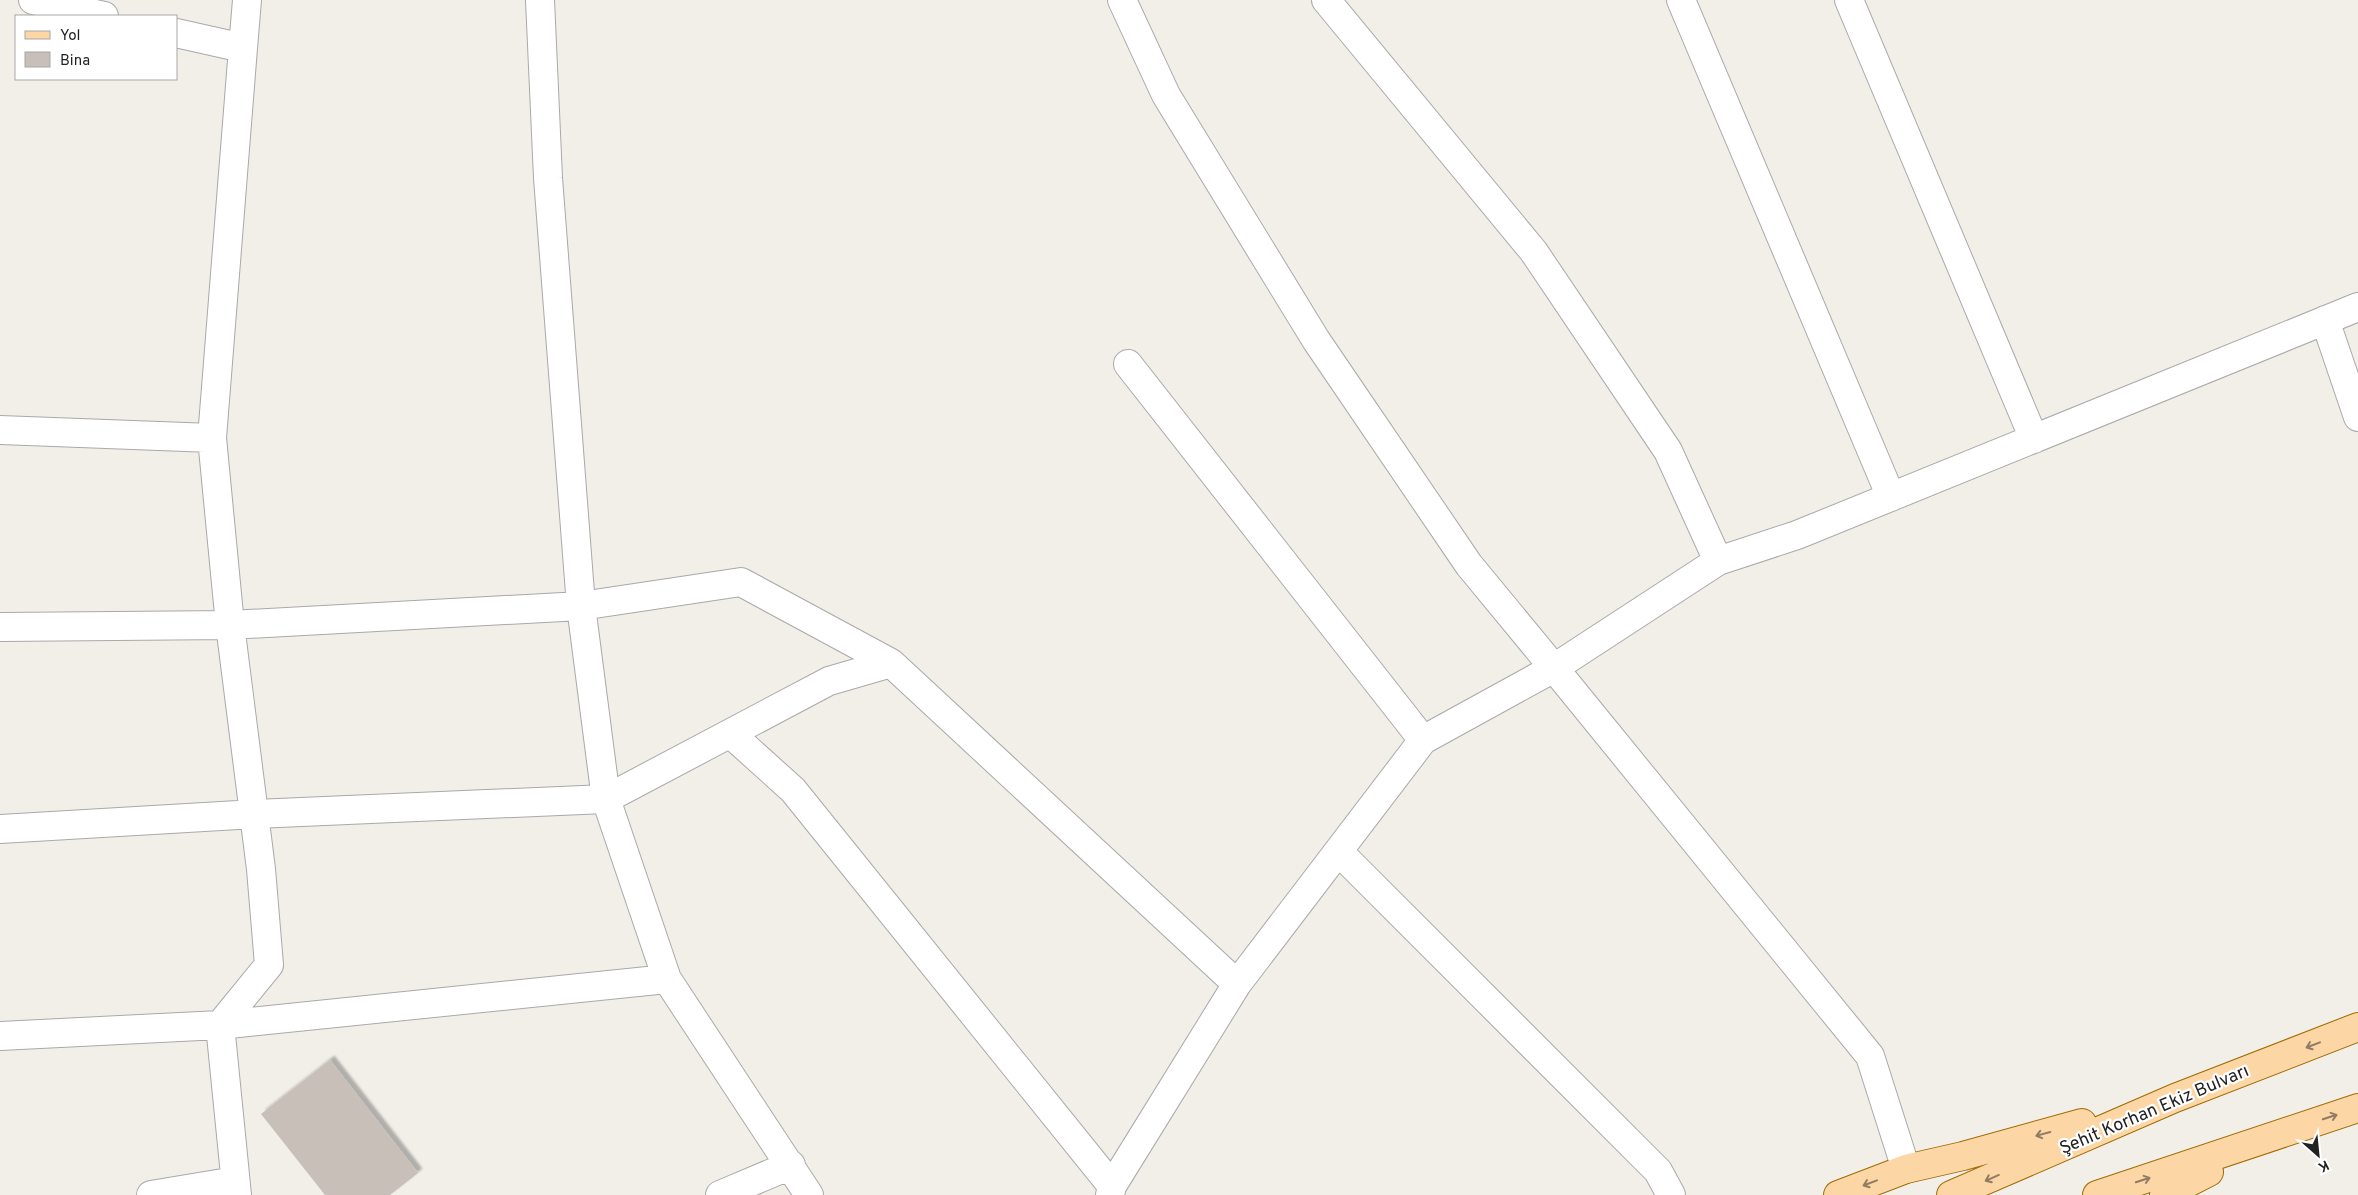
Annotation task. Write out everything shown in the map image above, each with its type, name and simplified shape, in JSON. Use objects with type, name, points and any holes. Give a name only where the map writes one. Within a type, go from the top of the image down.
[{"type":"main road","name":"Şehit Korhan Ekiz Bulvarı","points":[[1951,1195],[2175,1098],[2358,1027]]},
{"type":"main road","points":[[1838,1195],[1906,1169],[1963,1156],[2175,1098]]},
{"type":"main road","points":[[2097,1195],[2358,1108]]},
{"type":"main road","points":[[2164,1195],[2303,1126]]},
{"type":"street","points":[[32,0],[100,15]]},
{"type":"street","points":[[151,1195],[236,1188],[220,1024],[269,964],[255,814],[230,625],[212,438],[247,0]]},
{"type":"street","points":[[540,0],[548,178],[581,606],[606,799],[667,979],[809,1195]]},
{"type":"street","points":[[1122,0],[1166,95],[1316,340],[1469,565],[1870,1056],[1906,1169]]},
{"type":"street","points":[[1326,0],[1534,252],[1668,451],[1718,561]]},
{"type":"street","points":[[1681,0],[1891,497]]},
{"type":"street","points":[[1849,0],[2034,439]]},
{"type":"street","points":[[178,33],[243,48]]},
{"type":"street","points":[[732,734],[793,790],[1111,1190],[1237,984],[1423,740],[1554,668],[1718,561],[1797,535],[2358,307]]},
{"type":"street","points":[[2325,320],[2358,417]]},
{"type":"street","points":[[1128,364],[1423,740]]},
{"type":"street","points":[[0,430],[212,438]]},
{"type":"street","points":[[0,627],[230,625],[581,606],[741,582],[891,664],[1237,984]]},
{"type":"street","points":[[0,829],[255,814],[606,799],[830,681],[891,664]]},
{"type":"street","points":[[1339,852],[1658,1171],[1671,1195]]},
{"type":"street","points":[[0,1036],[220,1024],[667,979]]},
{"type":"street","points":[[720,1195],[791,1165]]},
{"type":"building","points":[[330,1060],[418,1173],[390,1195],[325,1195],[261,1114]]}]
